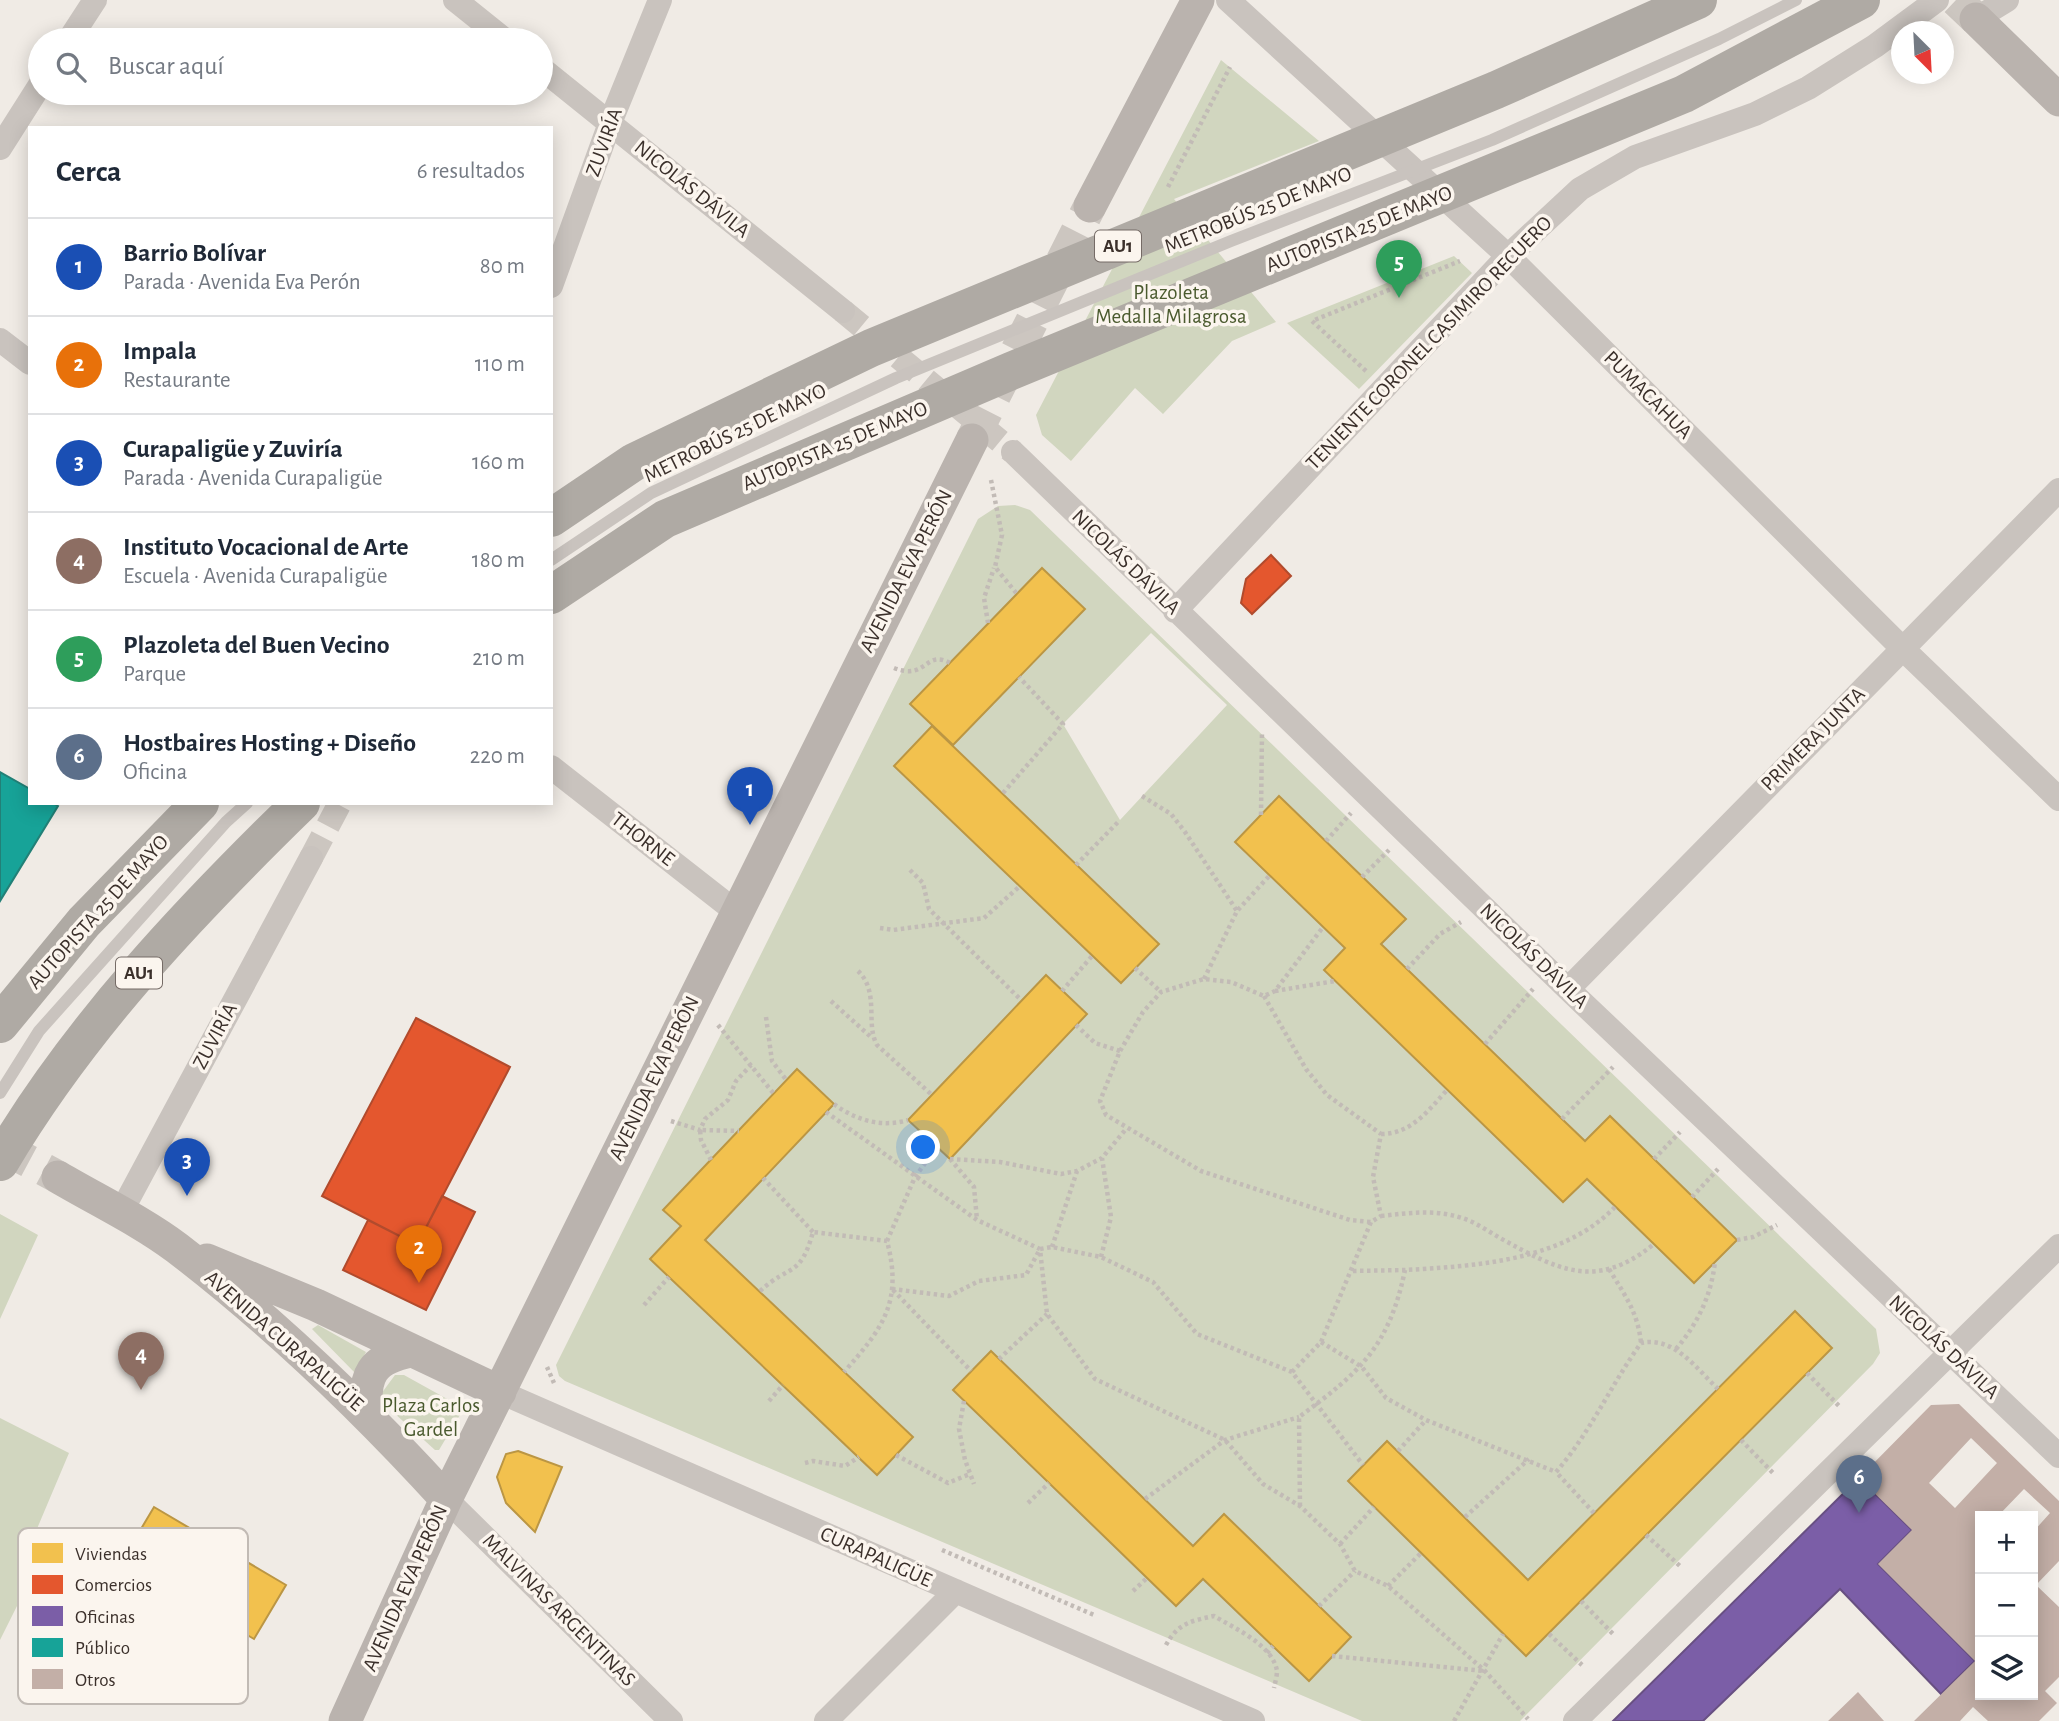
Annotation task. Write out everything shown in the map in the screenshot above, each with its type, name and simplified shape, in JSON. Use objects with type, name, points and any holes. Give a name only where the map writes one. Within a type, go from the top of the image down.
[{"type":"highway","name":"AU1","points":[[553,517],[634,462],[871,348],[1496,90],[1698,0]]},
{"type":"highway","name":"AUTOPISTA 25 DE MAYO","points":[[553,595],[665,519],[1012,371],[1684,94],[1861,0]]},
{"type":"highway","name":"AUTOPISTA 25 DE MAYO","points":[[0,1024],[84,922],[198,805]]},
{"type":"highway","name":"AU1","points":[[0,1162],[31,1110],[117,997],[191,916],[300,805]]},
{"type":"main road","points":[[1090,206],[1198,0]]},
{"type":"main road","points":[[1976,19],[2059,100]]},
{"type":"main road","name":"AVENIDA EVA PERÓN","points":[[345,1721],[446,1499],[735,911],[972,440]]},
{"type":"main road","name":"AVENIDA CURAPALIGÜE","points":[[58,1177],[176,1247],[316,1305],[500,1392]]},
{"type":"main road","name":"AVENIDA CURAPALIGÜE","points":[[176,1247],[286,1339],[367,1413],[446,1499]]},
{"type":"main road","points":[[367,1413],[364,1389],[373,1369],[389,1355],[410,1351]]},
{"type":"street","points":[[77,28],[95,0]]},
{"type":"street","points":[[455,0],[490,28]]},
{"type":"street","name":"ZUVIRÍA","points":[[553,280],[610,123],[660,0]]},
{"type":"street","name":"PUMACAHUA","points":[[1227,0],[1508,256],[1903,649],[2059,799]]},
{"type":"street","name":"TENIENTE CORONEL CASIMIRO RECUERO","points":[[1175,611],[1508,256],[1580,189],[1635,157],[1755,114],[1808,88],[1875,46],[1937,0]]},
{"type":"street","points":[[1976,19],[2007,0]]},
{"type":"street","name":"NICOLÁS DÁVILA","points":[[553,78],[843,311]]},
{"type":"street","points":[[0,148],[28,104]]},
{"type":"street","points":[[0,340],[28,361]]},
{"type":"street","name":"NICOLÁS DÁVILA","points":[[1013,452],[1568,989],[2059,1456]]},
{"type":"street","name":"PRIMERA JUNTA","points":[[1568,989],[2059,490]]},
{"type":"street","name":"THORNE","points":[[553,769],[735,911]]},
{"type":"street","name":"ZUVIRÍA","points":[[120,1214],[311,858]]},
{"type":"street","points":[[1575,1721],[2059,1246]]},
{"type":"street","name":"CURAPALIGÜE","points":[[500,1392],[1253,1721]]},
{"type":"street","name":"MALVINAS ARGENTINAS","points":[[446,1499],[671,1721]]},
{"type":"street","points":[[826,1721],[956,1591]]},
{"type":"lane","name":"METROBÚS 25 DE MAYO","points":[[553,559],[651,493],[895,378],[1231,241],[1492,139],[1718,39],[1796,0]]},
{"type":"lane","points":[[0,1093],[39,1031],[226,822],[245,805]]},
{"type":"path","points":[[1181,182],[1168,188],[1230,66]]},
{"type":"path","points":[[1372,376],[1312,321],[1460,261]]},
{"type":"path","points":[[988,623],[985,598],[1002,535],[990,481]]},
{"type":"path","points":[[995,567],[1017,594]]},
{"type":"path","points":[[894,668],[908,674],[918,671],[935,658],[941,657],[950,663]]},
{"type":"path","points":[[1003,793],[1063,724],[1018,677]]},
{"type":"path","points":[[1261,815],[1262,727]]},
{"type":"path","points":[[1142,796],[1171,814],[1237,911]]},
{"type":"path","points":[[1326,841],[1351,813]]},
{"type":"path","points":[[1076,865],[1120,820]]},
{"type":"path","points":[[1362,877],[1389,850]]},
{"type":"path","points":[[910,870],[923,883],[929,909],[1021,1000]]},
{"type":"path","points":[[1204,979],[1237,911],[1270,875]]},
{"type":"path","points":[[880,928],[893,930],[984,918],[1020,887]]},
{"type":"path","points":[[1407,969],[1440,934],[1461,922]]},
{"type":"path","points":[[1275,991],[1323,927]]},
{"type":"path","points":[[1062,991],[1092,956]]},
{"type":"path","points":[[1135,968],[1161,992]]},
{"type":"path","points":[[858,971],[867,979],[873,1038]]},
{"type":"path","points":[[1447,1090],[1408,1129],[1395,1134],[1381,1134],[1320,1086],[1306,1069],[1264,996],[1231,982],[1204,979],[1161,992],[1143,1012],[1120,1051],[1100,1101],[1106,1115],[1200,1171],[1350,1220],[1371,1222],[1381,1216],[1419,1211],[1443,1213],[1465,1219],[1527,1253],[1579,1273],[1609,1269],[1640,1255],[1654,1244]]},
{"type":"path","points":[[1264,996],[1275,991],[1335,981]]},
{"type":"path","points":[[1485,1044],[1533,989]]},
{"type":"path","points":[[831,1001],[932,1095]]},
{"type":"path","points":[[766,1017],[772,1061],[787,1080]]},
{"type":"path","points":[[718,1025],[774,1094]]},
{"type":"path","points":[[1076,1026],[1095,1043],[1120,1051]]},
{"type":"path","points":[[711,1160],[701,1140],[700,1130],[705,1119],[728,1100],[736,1081],[751,1065]]},
{"type":"path","points":[[1562,1119],[1613,1067]]},
{"type":"path","points":[[834,1104],[866,1121],[896,1124],[908,1120]]},
{"type":"path","points":[[826,1112],[977,1220],[1040,1249],[1052,1247],[1101,1257],[1153,1282],[1197,1334],[1292,1372],[1363,1465]]},
{"type":"path","points":[[671,1121],[700,1130],[739,1131]]},
{"type":"path","points":[[977,1220],[974,1187],[950,1159],[1000,1162],[1061,1174],[1077,1171],[1102,1158],[1126,1129]]},
{"type":"path","points":[[1654,1159],[1681,1131]]},
{"type":"path","points":[[1381,1134],[1373,1177],[1381,1216]]},
{"type":"path","points":[[844,1371],[880,1331],[892,1289],[887,1241],[915,1177],[937,1147]]},
{"type":"path","points":[[1101,1257],[1111,1217],[1102,1158]]},
{"type":"path","points":[[1692,1197],[1719,1168]]},
{"type":"path","points":[[1052,1247],[1077,1171]]},
{"type":"path","points":[[763,1178],[813,1232],[887,1241]]},
{"type":"path","points":[[1353,1271],[1477,1266],[1562,1244],[1601,1222],[1615,1207]]},
{"type":"path","points":[[1292,1372],[1321,1342],[1353,1271],[1371,1222]]},
{"type":"path","points":[[1737,1240],[1753,1237],[1777,1225]]},
{"type":"path","points":[[760,1292],[778,1275],[797,1268],[806,1258],[813,1232]]},
{"type":"path","points":[[892,1289],[949,1296],[979,1281],[1026,1275],[1040,1249]]},
{"type":"path","points":[[1040,1249],[1047,1314],[1095,1379],[1225,1440],[1263,1484],[1300,1506],[1340,1544],[1355,1571],[1388,1586],[1485,1671],[1528,1719]]},
{"type":"path","points":[[1676,1349],[1693,1329],[1707,1298],[1715,1262]]},
{"type":"path","points":[[1556,1472],[1576,1449],[1611,1385],[1641,1343],[1639,1325],[1631,1303],[1609,1269]]},
{"type":"path","points":[[1145,1499],[1225,1440],[1299,1417],[1362,1367],[1396,1310],[1405,1270]]},
{"type":"path","points":[[644,1305],[669,1277]]},
{"type":"path","points":[[892,1289],[971,1371]]},
{"type":"path","points":[[999,1359],[1047,1314]]},
{"type":"path","points":[[1321,1342],[1362,1367],[1386,1398],[1426,1420],[1556,1472],[1594,1513]]},
{"type":"path","points":[[1641,1343],[1658,1342],[1676,1349],[1718,1389]]},
{"type":"path","points":[[552,1357],[547,1368],[551,1382],[564,1388]]},
{"type":"path","points":[[1807,1373],[1839,1406]]},
{"type":"path","points":[[769,1401],[783,1385]]},
{"type":"path","points":[[964,1401],[959,1429],[974,1484]]},
{"type":"path","points":[[1299,1417],[1300,1506]]},
{"type":"path","points":[[1398,1451],[1426,1420]]},
{"type":"path","points":[[1741,1440],[1773,1474]]},
{"type":"path","points":[[896,1455],[948,1483],[970,1474]]},
{"type":"path","points":[[805,1463],[813,1461],[845,1466],[859,1457]]},
{"type":"path","points":[[1465,1517],[1529,1459]]},
{"type":"path","points":[[1028,1503],[1049,1483]]},
{"type":"path","points":[[1340,1544],[1374,1507]]},
{"type":"path","points":[[1646,1535],[1680,1566]]},
{"type":"path","points":[[942,1550],[1094,1615]]},
{"type":"path","points":[[1388,1586],[1421,1553]]},
{"type":"path","points":[[1320,1606],[1355,1571]]},
{"type":"path","points":[[1133,1591],[1147,1578]]},
{"type":"path","points":[[1581,1601],[1613,1634]]},
{"type":"path","points":[[1166,1645],[1174,1630],[1184,1623],[1214,1616],[1245,1634],[1267,1653],[1277,1670],[1275,1688]]},
{"type":"path","points":[[1454,1721],[1485,1671],[1503,1634]]},
{"type":"path","points":[[1549,1634],[1582,1665]]},
{"type":"path","points":[[1267,1653],[1273,1646]]},
{"type":"path","points":[[1332,1656],[1485,1671]]},
{"type":"green space","name":"Plazoleta Medalla Milagrosa","points":[[1221,60],[1319,141],[1174,199],[1276,322],[1232,341],[1163,414],[1135,388],[1071,461],[1042,435],[1036,415]]},
{"type":"green space","points":[[1454,256],[1472,273],[1359,389],[1287,323]]},
{"type":"green space","points":[[1015,505],[1030,510],[1876,1329],[1880,1353],[1873,1364],[1520,1721],[1362,1721],[565,1381],[559,1376],[556,1365],[978,519],[998,506]],"holes":[[[1042,568],[1084,610],[953,745],[1159,944],[1121,983],[895,766],[932,726],[910,704]],[[1151,633],[1227,705],[1120,820],[1063,724]],[[1279,797],[1405,919],[1381,944],[1585,1141],[1610,1117],[1736,1239],[1694,1283],[1587,1179],[1563,1202],[1324,970],[1345,948],[1235,842]],[[1046,976],[950,1158],[909,1120]],[[797,1070],[834,1104],[705,1240],[913,1437],[878,1474],[650,1259],[681,1226],[663,1210]],[[1795,1311],[1832,1348],[1526,1656],[1348,1481],[1387,1441],[1528,1580]],[[954,1390],[1193,1546],[1225,1514],[1351,1637],[1309,1680],[1203,1579],[1176,1606]]]},
{"type":"green space","points":[[0,1214],[38,1235],[0,1319]]},
{"type":"green space","points":[[318,1325],[366,1352],[355,1373],[312,1329]]},
{"type":"green space","name":"Plaza Carlos Gardel","points":[[395,1375],[404,1375],[458,1405],[461,1413],[439,1450],[435,1450],[383,1403],[381,1394]]},
{"type":"green space","points":[[0,1418],[69,1453],[37,1528],[18,1528],[18,1604],[0,1640]]},
{"type":"building: Viviendas","points":[[1042,568],[1085,609],[953,745],[910,704]]},
{"type":"building: Viviendas","points":[[932,726],[1159,944],[1121,983],[894,766]]},
{"type":"building: Viviendas","points":[[1279,796],[1406,919],[1381,944],[1585,1141],[1610,1116],[1737,1240],[1694,1283],[1587,1179],[1563,1202],[1324,970],[1345,948],[1235,842]]},
{"type":"building: Viviendas","points":[[1046,975],[1087,1014],[950,1159],[908,1120]]},
{"type":"building: Viviendas","points":[[797,1069],[834,1104],[705,1240],[913,1437],[877,1475],[650,1259],[681,1226],[663,1210]]},
{"type":"building: Viviendas","points":[[1795,1311],[1832,1348],[1526,1656],[1348,1481],[1387,1441],[1528,1580]]},
{"type":"building: Viviendas","points":[[991,1351],[1193,1546],[1224,1514],[1351,1637],[1309,1681],[1203,1579],[1176,1606],[953,1390]]},
{"type":"building: Viviendas","points":[[518,1451],[562,1467],[535,1532],[506,1503],[497,1477],[506,1454]]},
{"type":"building: Viviendas","points":[[154,1507],[190,1528],[142,1528]]},
{"type":"building: Viviendas","points":[[248,1563],[286,1585],[254,1639],[248,1635]]},
{"type":"building: Comercios","points":[[1271,555],[1291,576],[1252,614],[1241,603],[1246,579]]},
{"type":"building: Comercios","points":[[416,1018],[510,1067],[417,1245],[322,1196]]},
{"type":"building: Comercios","points":[[442,1196],[475,1212],[426,1310],[343,1270],[368,1220],[417,1245]]},
{"type":"building: Oficinas","points":[[1859,1478],[1912,1530],[1878,1564],[1975,1661],[1941,1694],[1840,1589],[1703,1721],[1613,1721]]},
{"type":"building: Público","points":[[0,772],[28,788],[28,805],[58,806],[0,901]]},
{"type":"building: Otros","points":[[1959,1404],[2059,1501],[2059,1561],[2038,1583],[2038,1526],[2050,1513],[2024,1489],[2003,1511],[1975,1511],[1975,1661],[1878,1564],[1912,1530],[1859,1478],[1931,1405]],"holes":[[[1971,1438],[1997,1463],[1955,1508],[1929,1483]]]},
{"type":"building: Otros","points":[[2038,1587],[2059,1607],[2059,1677],[2045,1691],[2057,1703],[2039,1721],[1988,1721],[1973,1707],[1960,1721],[1914,1721],[1975,1661],[1975,1700],[2038,1700]]},
{"type":"building: Otros","points":[[1858,1692],[1884,1721],[1828,1721]]},
{"type":"tunnel","points":[[1956,0],[1976,19]]},
{"type":"tunnel","points":[[972,440],[1090,206]]},
{"type":"tunnel","points":[[843,311],[1013,452]]},
{"type":"tunnel","points":[[311,858],[339,805]]},
{"type":"tunnel","points":[[0,1146],[58,1177]]},
{"type":"place","name":"Plazoleta del Buen Vecino","points":[[1399,298]]},
{"type":"place","name":"Barrio Bolívar","points":[[750,825]]},
{"type":"place","name":"Curapaligüe y Zuviría","points":[[187,1196]]},
{"type":"place","name":"Impala","points":[[419,1283]]},
{"type":"place","name":"Instituto Vocacional de Arte","points":[[141,1390]]},
{"type":"place","name":"Hostbaires Hosting + Diseño","points":[[1859,1513]]}]
